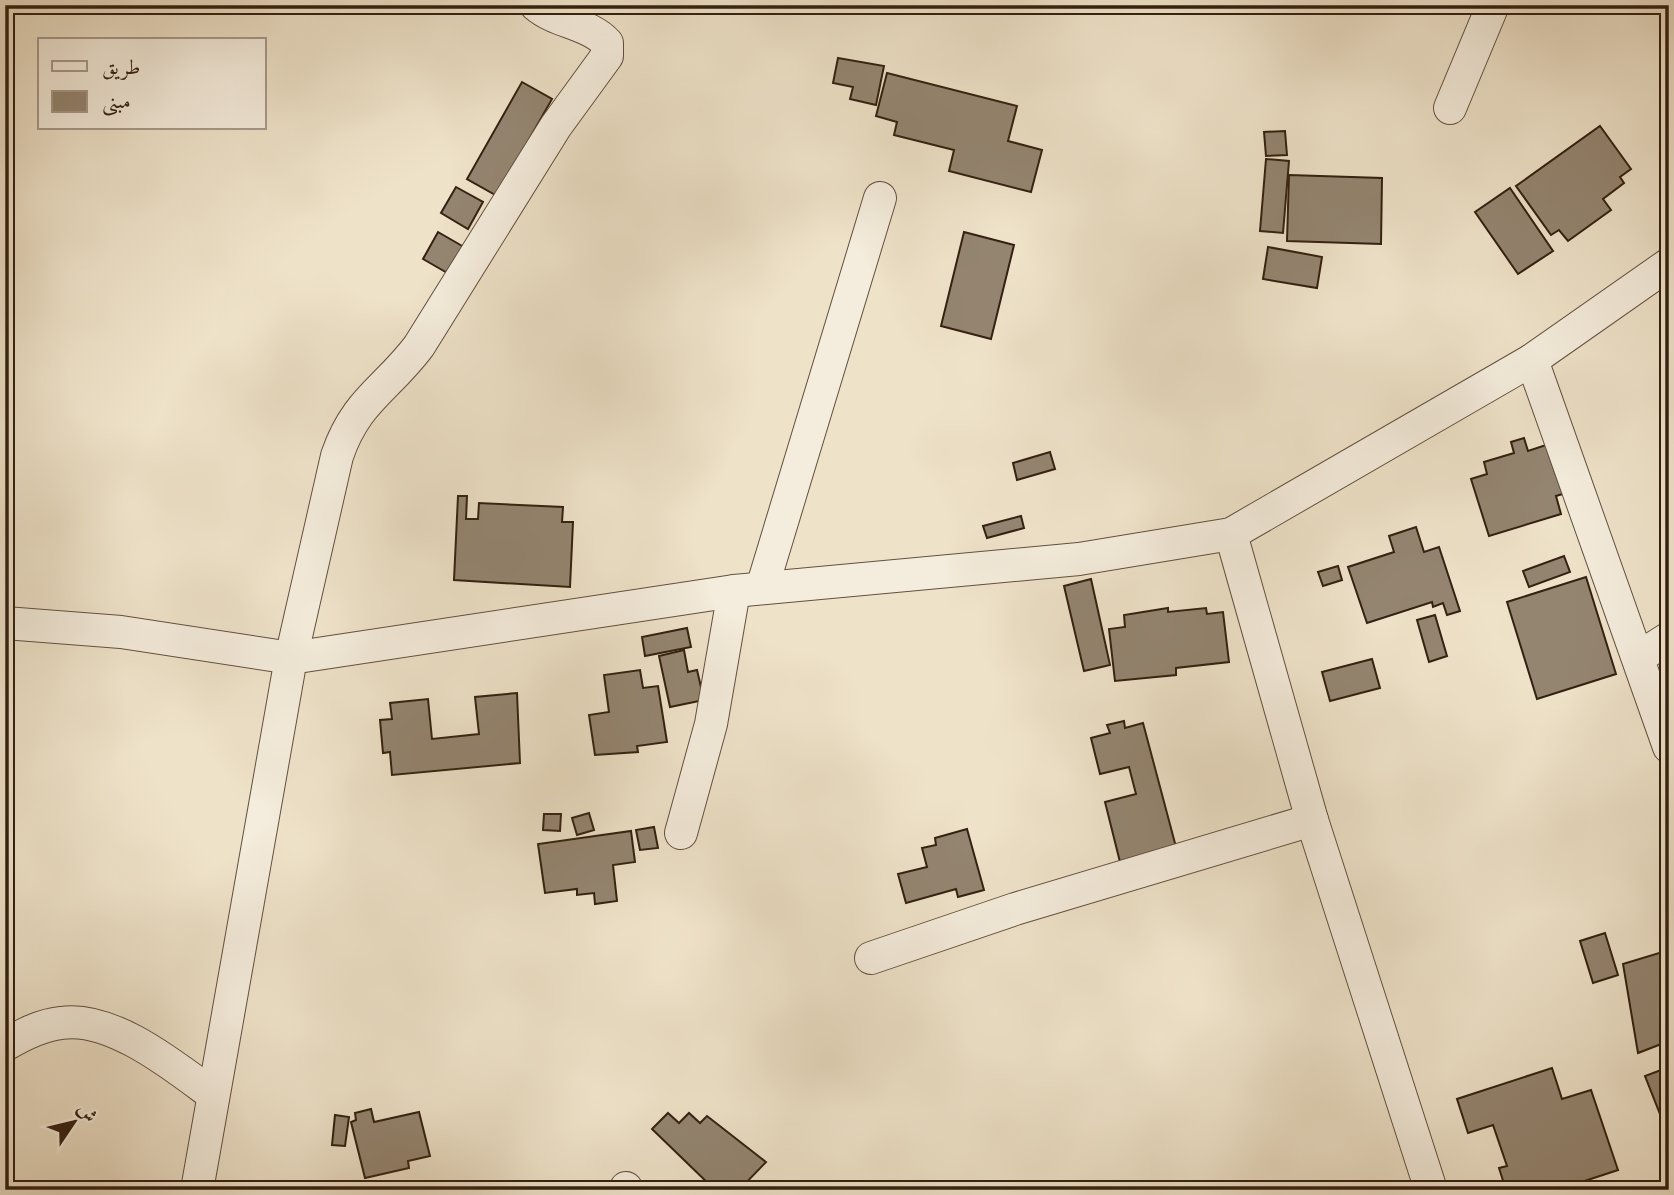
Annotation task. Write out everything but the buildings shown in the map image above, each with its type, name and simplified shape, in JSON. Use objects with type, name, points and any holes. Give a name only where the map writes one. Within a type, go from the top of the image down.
[{"type":"street","points":[[197,1190],[291,658],[346,427],[362,405],[405,364],[419,346],[556,126],[607,56],[607,43],[601,36],[550,15],[536,5]]},
{"type":"street","points":[[1450,108],[1493,5]]},
{"type":"street","points":[[681,833],[748,589],[880,198]]},
{"type":"street","points":[[5,623],[121,632],[291,658],[748,589],[1079,559],[1231,534],[1532,360],[1669,264]]},
{"type":"street","points":[[1532,360],[1669,747]]},
{"type":"street","points":[[1231,534],[1312,820],[1431,1190]]},
{"type":"street","points":[[1639,657],[1669,638]]},
{"type":"street","points":[[871,958],[1015,909],[1312,820]]},
{"type":"street","points":[[5,1045],[30,1032],[54,1024],[90,1025],[134,1042],[171,1063],[212,1094]]}]
